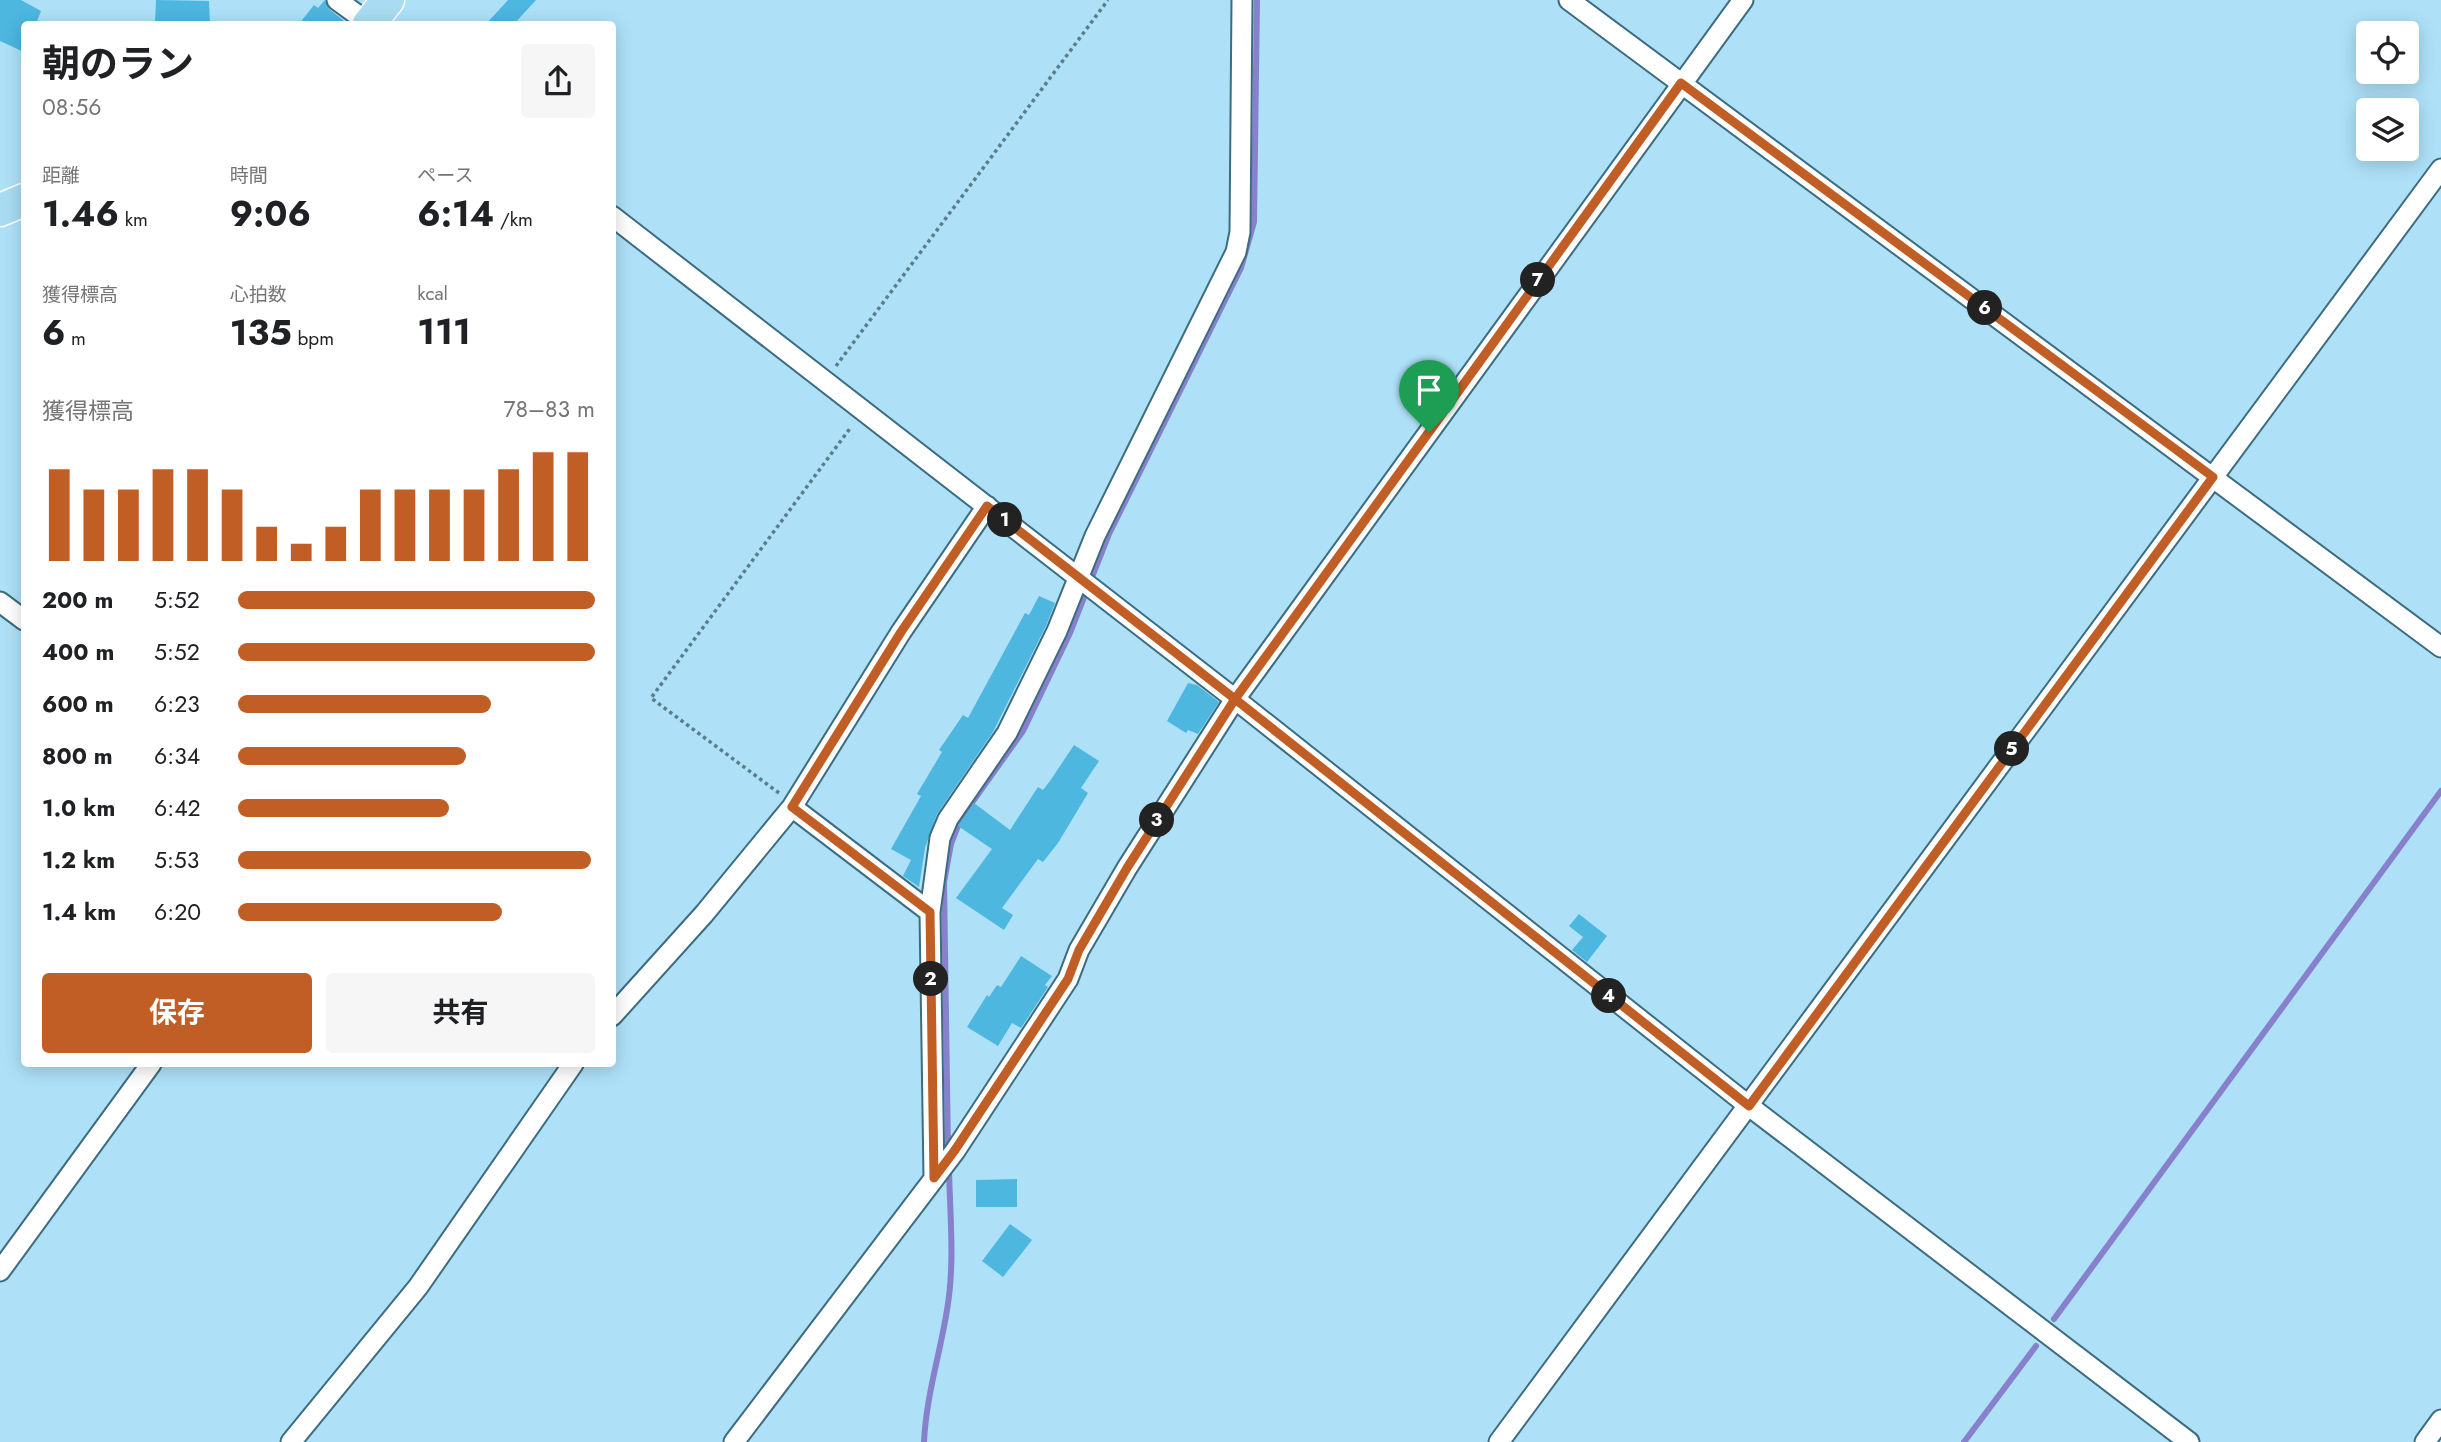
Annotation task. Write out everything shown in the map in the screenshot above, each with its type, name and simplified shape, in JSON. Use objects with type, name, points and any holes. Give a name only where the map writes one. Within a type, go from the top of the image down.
[{"type":"main road","points":[[371,21],[388,0]]},
{"type":"main road","points":[[0,210],[21,201]]},
{"type":"street","points":[[337,0],[365,21]]},
{"type":"street","points":[[937,1173],[930,912],[940,838],[948,819],[1007,733],[1057,631],[1085,583],[1095,536],[1236,252],[1240,232],[1242,0]]},
{"type":"street","points":[[1569,0],[2441,647]]},
{"type":"street","points":[[734,1442],[955,1150],[1068,979],[1079,950],[1127,868],[1235,699],[1743,0]]},
{"type":"street","points":[[1499,1442],[2441,169]]},
{"type":"street","points":[[616,219],[1235,699],[1749,1106],[2189,1442]]},
{"type":"street","points":[[616,1012],[704,914],[792,807],[901,632],[987,506]]},
{"type":"street","points":[[0,602],[21,618]]},
{"type":"street","points":[[792,807],[930,912]]},
{"type":"street","points":[[0,1271],[149,1067]]},
{"type":"street","points":[[291,1442],[418,1287],[571,1067]]},
{"type":"street","points":[[2425,1442],[2441,1420]]},
{"type":"path","points":[[825,381],[1108,0]]},
{"type":"path","points":[[792,807],[785,797],[651,698],[863,410]]},
{"type":"building","points":[[0,0],[21,0],[41,11],[37,21],[21,21],[21,51],[0,41]]},
{"type":"building","points":[[156,0],[209,1],[210,21],[155,21]]},
{"type":"building","points":[[325,0],[329,9],[344,21],[301,21],[314,5],[318,8]]},
{"type":"building","points":[[508,0],[536,0],[517,21],[489,21]]},
{"type":"building","points":[[1039,596],[1055,603],[1046,626],[993,732],[937,814],[925,848],[919,887],[903,876],[911,860],[891,849],[921,796],[917,794],[942,752],[939,750],[963,715],[968,718],[1025,613],[1029,615]]},
{"type":"building","points":[[1188,683],[1197,685],[1219,702],[1198,734],[1188,730],[1186,733],[1167,721]]},
{"type":"building","points":[[1074,745],[1099,761],[1081,788],[1088,793],[1058,843],[1043,862],[1038,859],[1002,908],[1013,915],[1004,930],[956,898],[992,849],[958,826],[974,803],[1010,830],[1038,787],[1043,790]]},
{"type":"building","points":[[1579,914],[1607,936],[1587,962],[1572,950],[1583,937],[1569,926]]},
{"type":"building","points":[[1021,956],[1052,976],[1045,985],[1048,987],[1021,1028],[1012,1023],[998,1046],[967,1027],[987,995],[989,997],[997,985],[1001,987]]},
{"type":"building","points":[[1017,1179],[1017,1207],[976,1207],[976,1180]]},
{"type":"building","points":[[1010,1224],[1032,1240],[1003,1277],[982,1261]]},
{"type":"waterway","points":[[948,1152],[944,882],[951,844],[961,818],[1023,731],[1070,633],[1109,534],[1241,268],[1254,222],[1257,0]]},
{"type":"waterway","points":[[2054,1319],[2441,791]]},
{"type":"waterway","points":[[924,1442],[927,1409],[944,1326],[951,1275],[949,1170]]},
{"type":"waterway","points":[[1964,1442],[2036,1346]]},
{"type":"route","points":[[1429,432],[1235,699],[987,506],[901,632],[792,807],[930,912],[934,1178],[1068,979],[1079,950],[1127,868],[1235,699],[1749,1106],[2213,477],[1681,83],[1429,432]]}]
